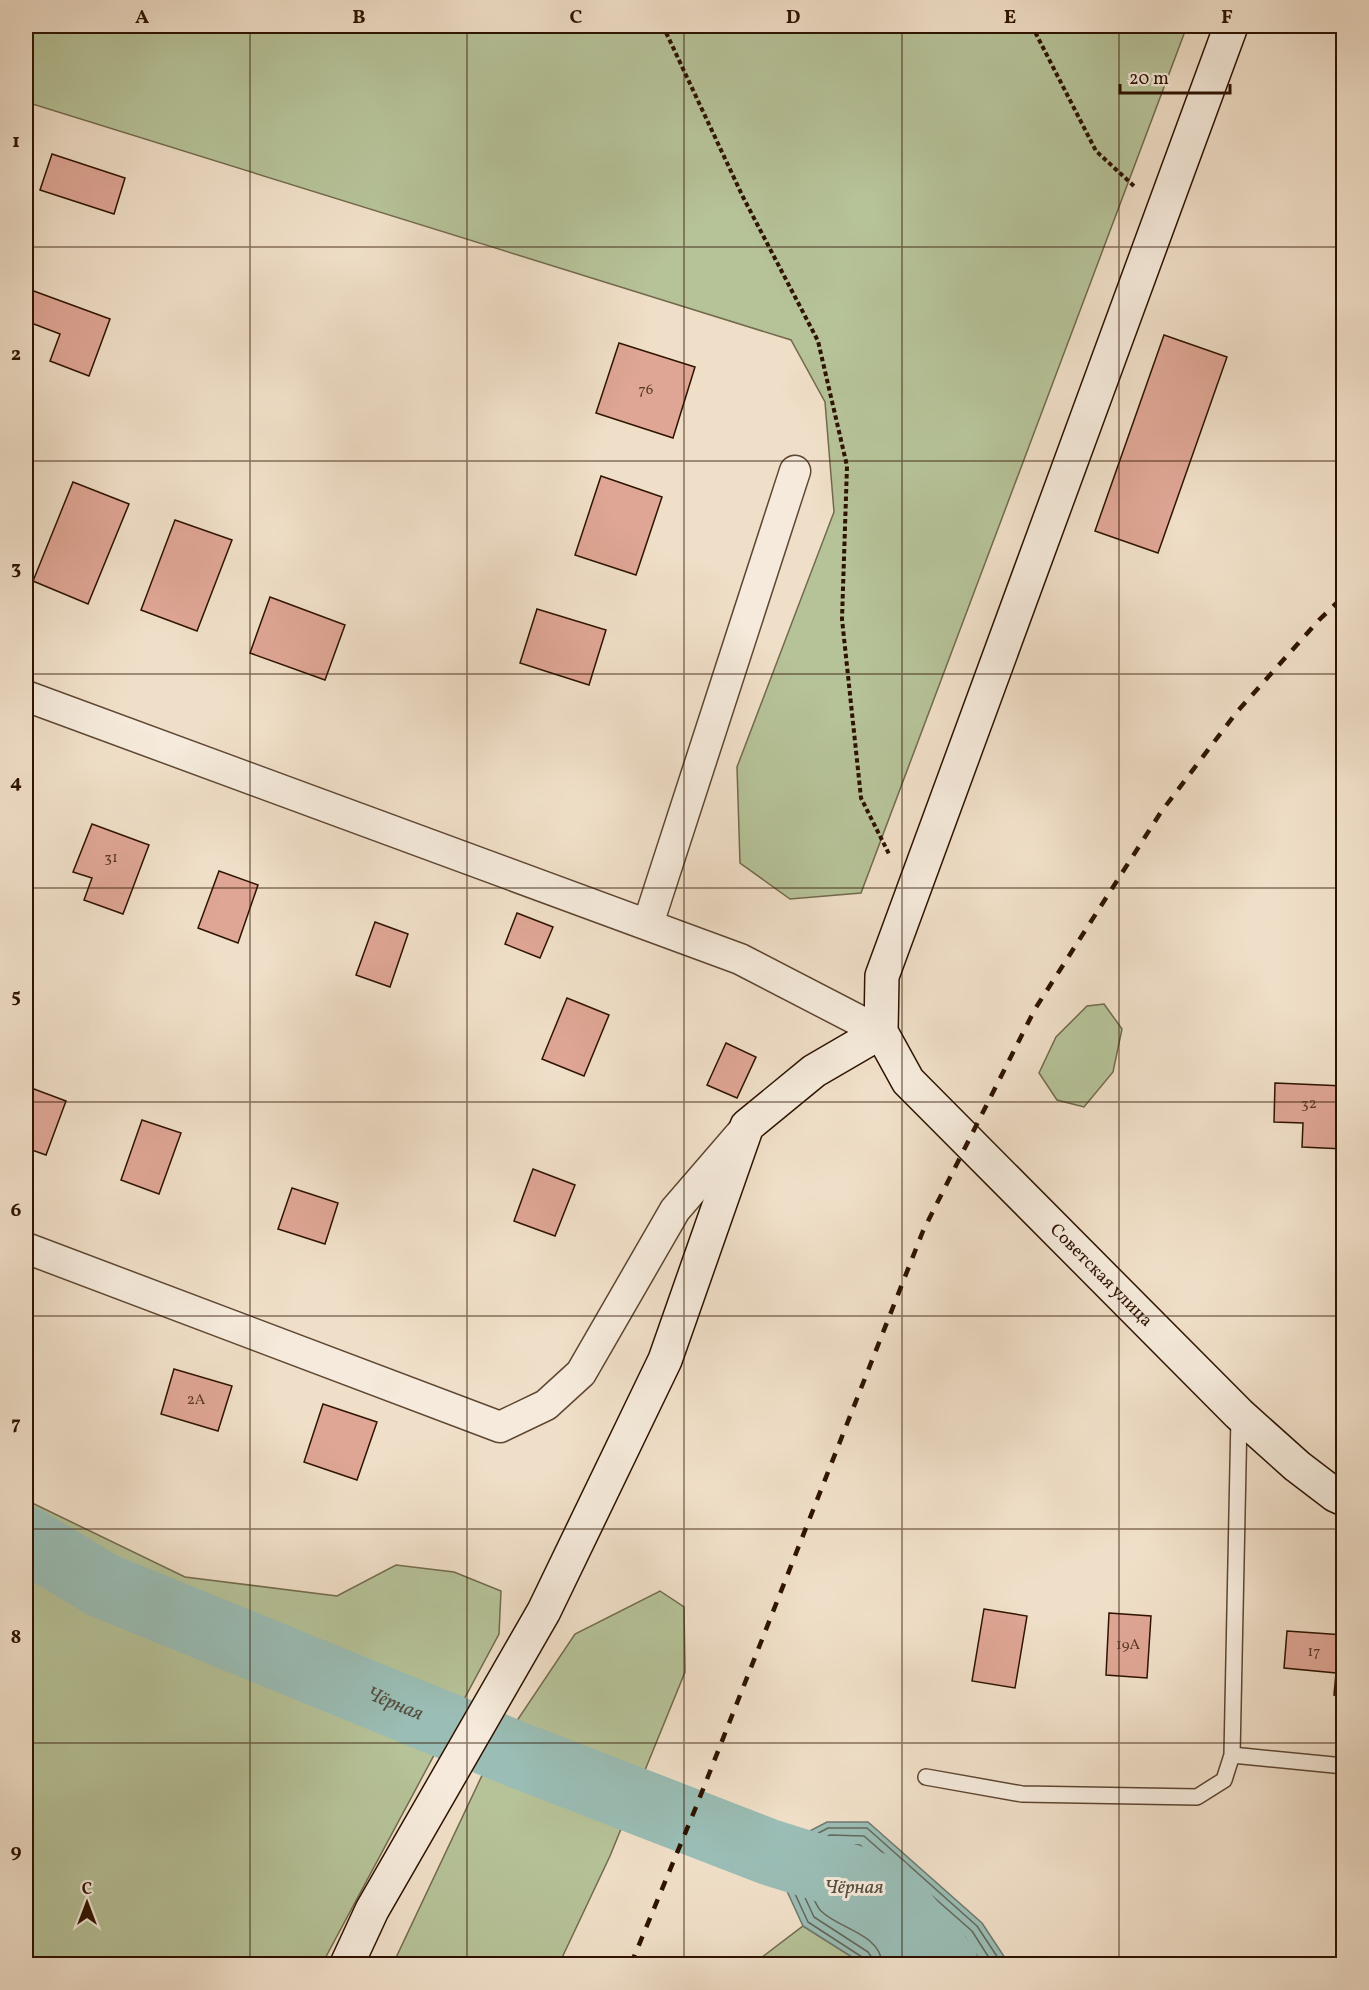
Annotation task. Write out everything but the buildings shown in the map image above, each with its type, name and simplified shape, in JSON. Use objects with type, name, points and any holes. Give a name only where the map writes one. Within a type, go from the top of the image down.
[{"type":"street","points":[[881,1032],[882,975],[1231,26]]},
{"type":"street","points":[[648,924],[795,471]]},
{"type":"street","points":[[26,696],[740,959],[881,1032]]},
{"type":"street","points":[[26,1248],[500,1427],[546,1405],[580,1373],[675,1210],[747,1126],[814,1071],[881,1032]]},
{"type":"street","name":"Советская улица","points":[[881,1032],[908,1081],[1239,1414],[1297,1466],[1335,1496],[1344,1499]]},
{"type":"street","points":[[347,1965],[372,1910],[544,1611],[665,1360],[747,1126]]},
{"type":"lane","points":[[926,1777],[1022,1794],[1197,1797],[1224,1780],[1232,1755],[1239,1414]]},
{"type":"lane","points":[[1232,1755],[1344,1766]]},
{"type":"path","points":[[1032,26],[1096,151],[1162,212]]},
{"type":"green space","points":[[26,26],[1187,26],[861,893],[790,899],[740,863],[737,767],[834,512],[825,402],[791,340],[26,102]]},
{"type":"green space","points":[[1104,1004],[1122,1029],[1113,1072],[1084,1107],[1057,1100],[1039,1073],[1056,1037],[1087,1006]]},
{"type":"green space","points":[[26,1500],[185,1577],[337,1596],[396,1565],[454,1572],[501,1591],[499,1634],[322,1964],[32,1964],[26,1954]]},
{"type":"green space","points":[[660,1591],[684,1607],[685,1672],[610,1856],[559,1964],[393,1964],[486,1767],[575,1634]]},
{"type":"green space","points":[[803,1926],[863,1964],[753,1964]]},
{"type":"water","name":"Чёрная","points":[[827,1822],[868,1822],[982,1923],[1009,1964],[863,1964],[803,1926],[769,1852]]},
{"type":"waterway","name":"Чёрная","points":[[26,1539],[102,1585],[518,1755],[769,1852],[884,1888],[945,1964]]},
{"type":"railway","points":[[631,1964],[696,1807],[923,1231],[1035,1009],[1161,812],[1236,713],[1319,620],[1344,596]]}]
